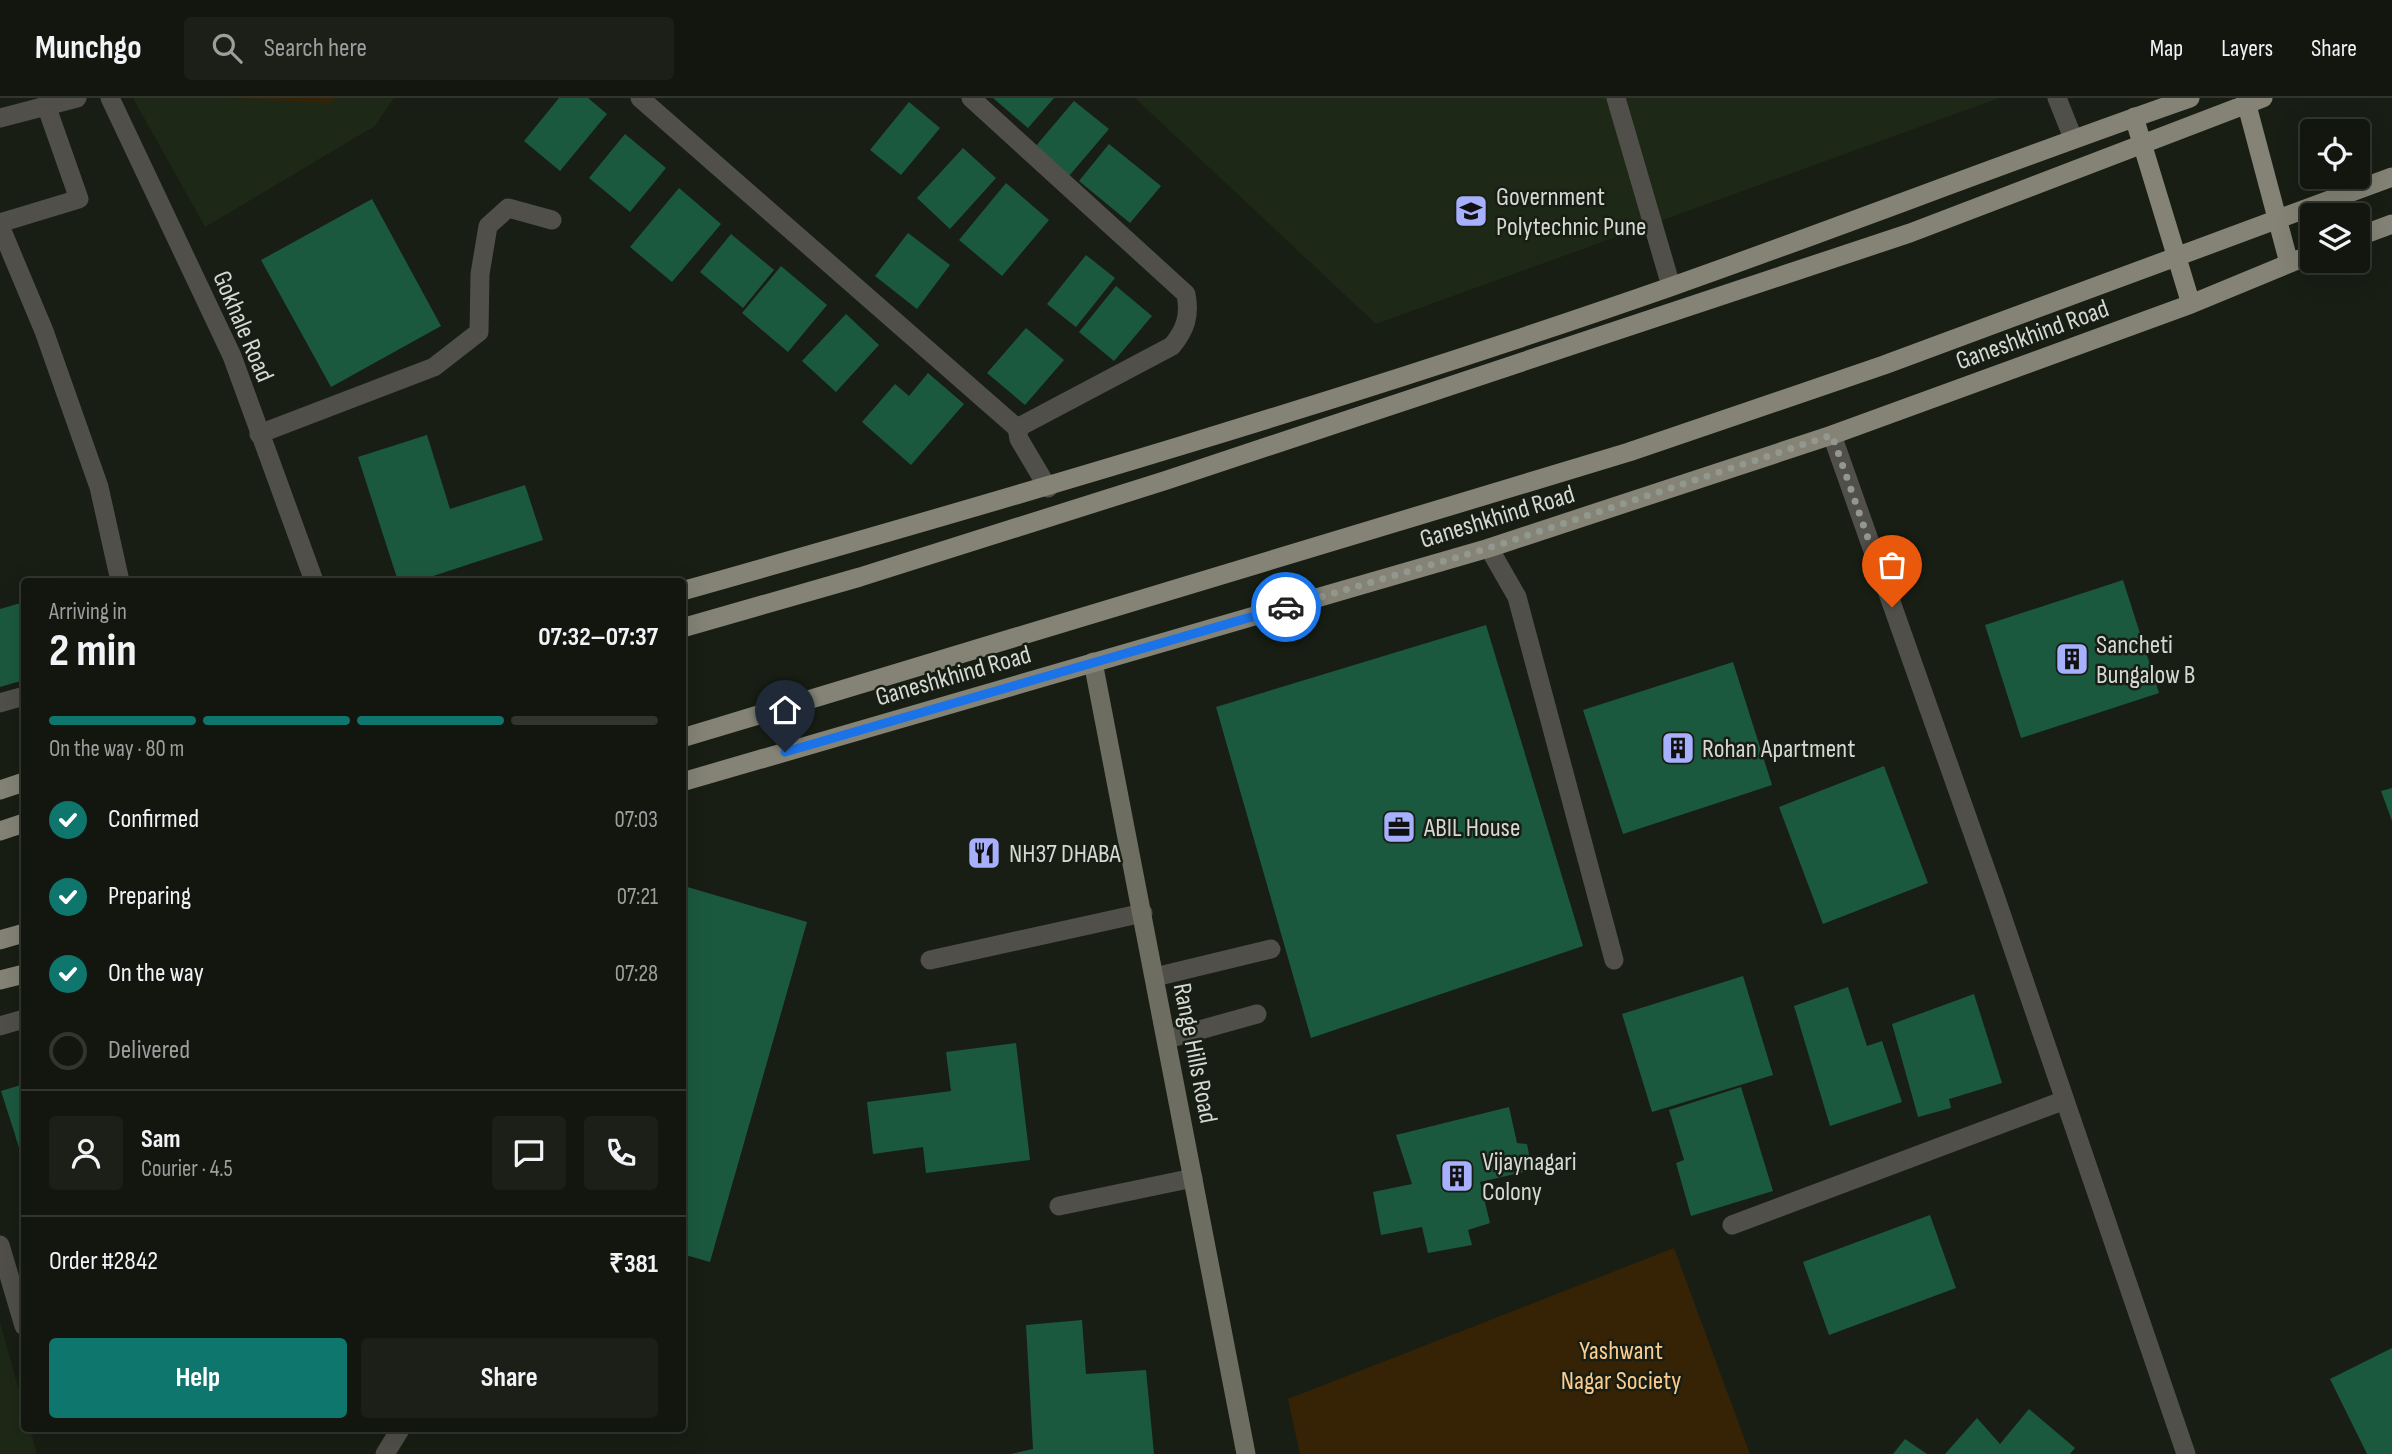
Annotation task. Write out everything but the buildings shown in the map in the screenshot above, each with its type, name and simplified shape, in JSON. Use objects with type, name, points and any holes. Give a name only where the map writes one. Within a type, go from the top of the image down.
[{"type":"main road","points":[[686,590],[1048,488],[1671,286],[2073,138],[2190,98]]},
{"type":"main road","points":[[2245,98],[2290,262]]},
{"type":"main road","points":[[686,627],[873,573],[1167,480],[1896,237],[2263,98]]},
{"type":"main road","points":[[2134,117],[2191,304]]},
{"type":"main road","points":[[686,737],[1629,452],[1884,365],[2392,177]]},
{"type":"main road","points":[[2370,232],[2392,224]]},
{"type":"main road","name":"Ganeshkhind Road","points":[[686,781],[1489,548],[1832,435],[2191,304],[2300,258]]},
{"type":"main road","name":"Range Hills Road","points":[[1093,662],[1247,1454]]},
{"type":"main road","points":[[0,790],[21,783]]},
{"type":"main road","points":[[0,831],[21,825]]},
{"type":"main road","points":[[0,940],[21,934]]},
{"type":"main road","points":[[0,980],[21,975]]},
{"type":"street","points":[[0,118],[47,108],[77,98]]},
{"type":"street","name":"Gokhale Road","points":[[110,98],[232,356],[313,578]]},
{"type":"street","points":[[639,98],[1017,428],[1019,439],[1048,488]]},
{"type":"street","points":[[971,98],[1186,294],[1188,306],[1187,321],[1172,346],[1017,428]]},
{"type":"street","points":[[1616,98],[1671,286]]},
{"type":"street","points":[[2057,98],[2073,138]]},
{"type":"street","points":[[47,108],[79,199],[0,225],[44,331],[99,487],[119,578]]},
{"type":"street","points":[[259,434],[435,367],[479,332],[480,274],[488,226],[508,208],[552,220]]},
{"type":"street","points":[[1832,435],[2186,1454]]},
{"type":"street","points":[[1489,548],[1517,597],[1614,960]]},
{"type":"street","points":[[0,703],[21,697]]},
{"type":"street","points":[[930,960],[1143,913]]},
{"type":"street","points":[[1155,977],[1271,948]]},
{"type":"street","points":[[1167,1040],[1257,1014]]},
{"type":"street","points":[[0,1026],[21,1020]]},
{"type":"street","points":[[1732,1225],[2065,1100]]},
{"type":"street","points":[[1059,1206],[1194,1178]]},
{"type":"street","points":[[0,1245],[21,1316]]},
{"type":"street","points":[[385,1454],[399,1432]]},
{"type":"shaded area","points":[[133,98],[394,98],[375,126],[205,227]]},
{"type":"shaded area","name":"Government Polytechnic Pune","points":[[1135,98],[1999,98],[1376,324]]},
{"type":"shaded area","points":[[0,1322],[21,1398],[21,1432],[31,1432],[37,1454],[0,1454]]},
{"type":"green space","points":[[232,98],[336,98],[329,103]]},
{"type":"green space","name":"Yashwant Nagar Society","points":[[1674,1248],[1750,1454],[1300,1454],[1288,1399]]},
{"type":"way so far","points":[[1286,607],[1489,548],[1832,435],[1892,607]]},
{"type":"place","name":"Government Polytechnic Pune","points":[[1471,211]]},
{"type":"place","name":"Sancheti Bungalow B","points":[[2072,659]]},
{"type":"place","name":"Rohan Apartment","points":[[1678,748]]},
{"type":"place","name":"ABIL House","points":[[1399,827]]},
{"type":"place","name":"NH37 DHABA","points":[[984,853]]},
{"type":"place","name":"Vijaynagari Colony","points":[[1457,1176]]},
{"type":"route","points":[[785,752],[1286,607]]}]
